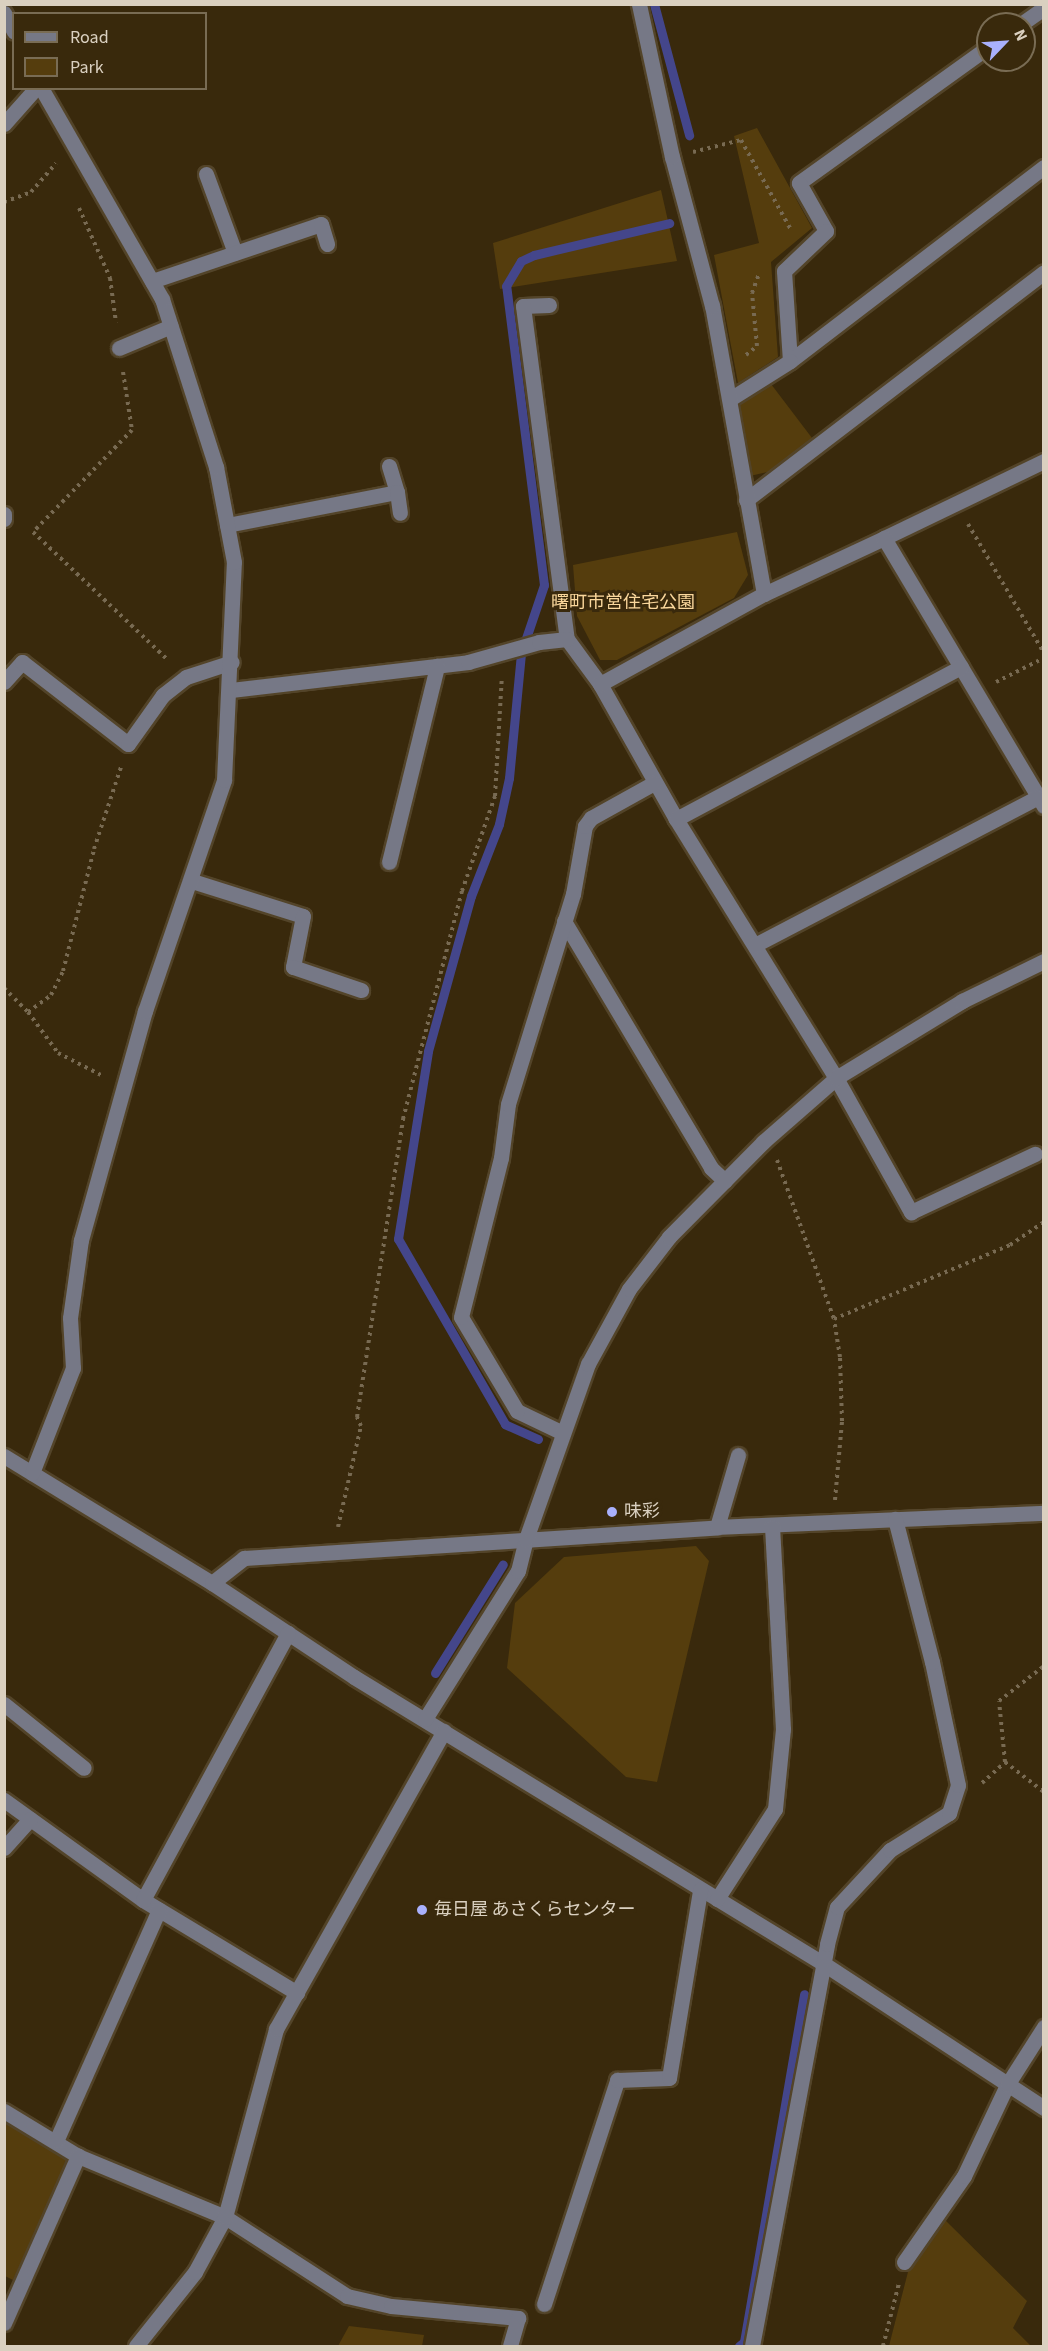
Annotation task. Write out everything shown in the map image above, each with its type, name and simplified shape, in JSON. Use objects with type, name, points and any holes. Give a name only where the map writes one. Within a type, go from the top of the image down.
[{"type":"street","points":[[639,4],[672,157],[712,306],[764,594]]},
{"type":"street","points":[[4,13],[12,28]]},
{"type":"street","points":[[790,362],[784,271],[826,231],[799,183],[976,56]]},
{"type":"street","points":[[4,124],[36,90]]},
{"type":"street","points":[[32,1473],[73,1368],[70,1318],[81,1240],[145,1011],[192,881],[224,780],[231,690],[234,562],[216,467],[171,326],[152,282],[39,90]]},
{"type":"street","points":[[730,399],[790,362],[1044,167]]},
{"type":"street","points":[[206,174],[235,253]]},
{"type":"street","points":[[152,282],[321,224],[327,244]]},
{"type":"street","points":[[746,500],[1044,272]]},
{"type":"street","points":[[549,305],[523,306],[567,639],[600,684],[675,819],[837,1077],[911,1212],[1035,1154]]},
{"type":"street","points":[[119,348],[171,326]]},
{"type":"street","points":[[600,684],[764,594],[1044,461]]},
{"type":"street","points":[[389,466],[397,492],[400,513]]},
{"type":"street","points":[[227,525],[397,492]]},
{"type":"street","points":[[4,514],[4,519]]},
{"type":"street","points":[[755,945],[1041,802],[884,538]]},
{"type":"street","points":[[231,690],[437,666],[539,642],[567,639]]},
{"type":"street","points":[[4,682],[22,662],[128,744],[163,695],[186,677],[232,662]]},
{"type":"street","points":[[389,862],[437,666]]},
{"type":"street","points":[[675,819],[961,667]]},
{"type":"street","points":[[563,1433],[517,1411],[461,1317],[501,1158],[508,1104],[564,921],[585,826],[591,818],[654,783]]},
{"type":"street","points":[[192,881],[303,916],[293,967],[361,990]]},
{"type":"street","points":[[564,921],[711,1167],[725,1181]]},
{"type":"street","points":[[425,1719],[518,1571],[525,1539],[588,1364],[629,1289],[669,1237],[769,1137],[837,1077],[962,1001],[1044,961]]},
{"type":"street","points":[[717,1527],[738,1455]]},
{"type":"street","points":[[4,1456],[212,1582],[288,1633],[444,1731],[824,1964],[1044,2108]]},
{"type":"street","points":[[212,1582],[244,1558],[717,1527],[772,1527],[895,1519],[1044,1514]]},
{"type":"street","points":[[752,2346],[824,1964],[837,1907],[890,1850],[949,1813],[958,1785],[932,1662],[895,1519]]},
{"type":"street","points":[[717,1899],[775,1809],[783,1729],[772,1527]]},
{"type":"street","points":[[142,1900],[288,1633]]},
{"type":"street","points":[[4,1704],[84,1768]]},
{"type":"street","points":[[136,2346],[195,2272],[225,2217],[276,2029],[444,1731]]},
{"type":"street","points":[[4,1800],[142,1900],[297,1993]]},
{"type":"street","points":[[4,1848],[30,1819]]},
{"type":"street","points":[[544,2304],[617,2080],[669,2078],[700,1890]]},
{"type":"street","points":[[56,2141],[159,1910]]},
{"type":"street","points":[[904,2262],[964,2176],[1007,2085],[1044,2027]]},
{"type":"street","points":[[4,2111],[78,2156],[225,2217],[347,2296],[392,2306],[518,2318],[510,2346]]},
{"type":"street","points":[[4,2323],[78,2156]]},
{"type":"path","points":[[672,157],[741,140],[793,228],[784,236]]},
{"type":"path","points":[[4,202],[31,192],[69,142]]},
{"type":"path","points":[[78,206],[110,278],[132,430],[33,532],[186,677]]},
{"type":"path","points":[[722,363],[743,356],[758,346],[752,292],[763,262]]},
{"type":"path","points":[[957,504],[1044,653]]},
{"type":"path","points":[[332,1552],[361,1426],[357,1417],[403,1119],[462,891],[495,796],[507,650]]},
{"type":"path","points":[[976,693],[1044,658]]},
{"type":"path","points":[[28,1012],[51,995],[63,971],[94,849],[128,744]]},
{"type":"path","points":[[4,988],[28,1012],[58,1053],[124,1087]]},
{"type":"path","points":[[769,1137],[834,1319],[840,1357],[842,1421],[833,1524]]},
{"type":"path","points":[[834,1319],[1010,1245],[1044,1221]]},
{"type":"path","points":[[1044,1666],[999,1701],[1005,1762],[1044,1792]]},
{"type":"path","points":[[949,1813],[1005,1762]]},
{"type":"path","points":[[883,2346],[904,2262]]},
{"type":"green space","points":[[757,128],[812,228],[771,262],[778,357],[738,383],[714,255],[759,243],[734,136]]},
{"type":"green space","points":[[661,190],[677,261],[500,289],[493,243]]},
{"type":"green space","points":[[771,384],[812,438],[772,471],[750,476],[738,406]]},
{"type":"green space","name":"曙町市営住宅公園","points":[[737,532],[748,575],[734,598],[617,660],[600,660],[577,616],[573,565]]},
{"type":"green space","points":[[696,1546],[709,1561],[657,1782],[626,1777],[507,1668],[515,1603],[564,1557]]},
{"type":"green space","points":[[4,2122],[70,2159],[13,2280],[5,2276]]},
{"type":"green space","points":[[943,2218],[1027,2301],[1013,2328],[1031,2346],[889,2346],[909,2268]]},
{"type":"green space","points":[[349,2326],[424,2335],[422,2346],[338,2346]]},
{"type":"waterway","points":[[654,4],[689,135]]},
{"type":"waterway","points":[[538,1439],[505,1424],[398,1239],[428,1051],[471,896],[499,824],[509,778],[521,653],[544,585],[506,286],[521,261],[534,255],[669,223]]},
{"type":"waterway","points":[[435,1673],[503,1564]]},
{"type":"waterway","points":[[739,2346],[744,2342],[804,1994]]},
{"type":"place","name":"味彩","points":[[612,1512]]},
{"type":"place","name":"毎日屋 あさくらセンター","points":[[422,1910]]}]
